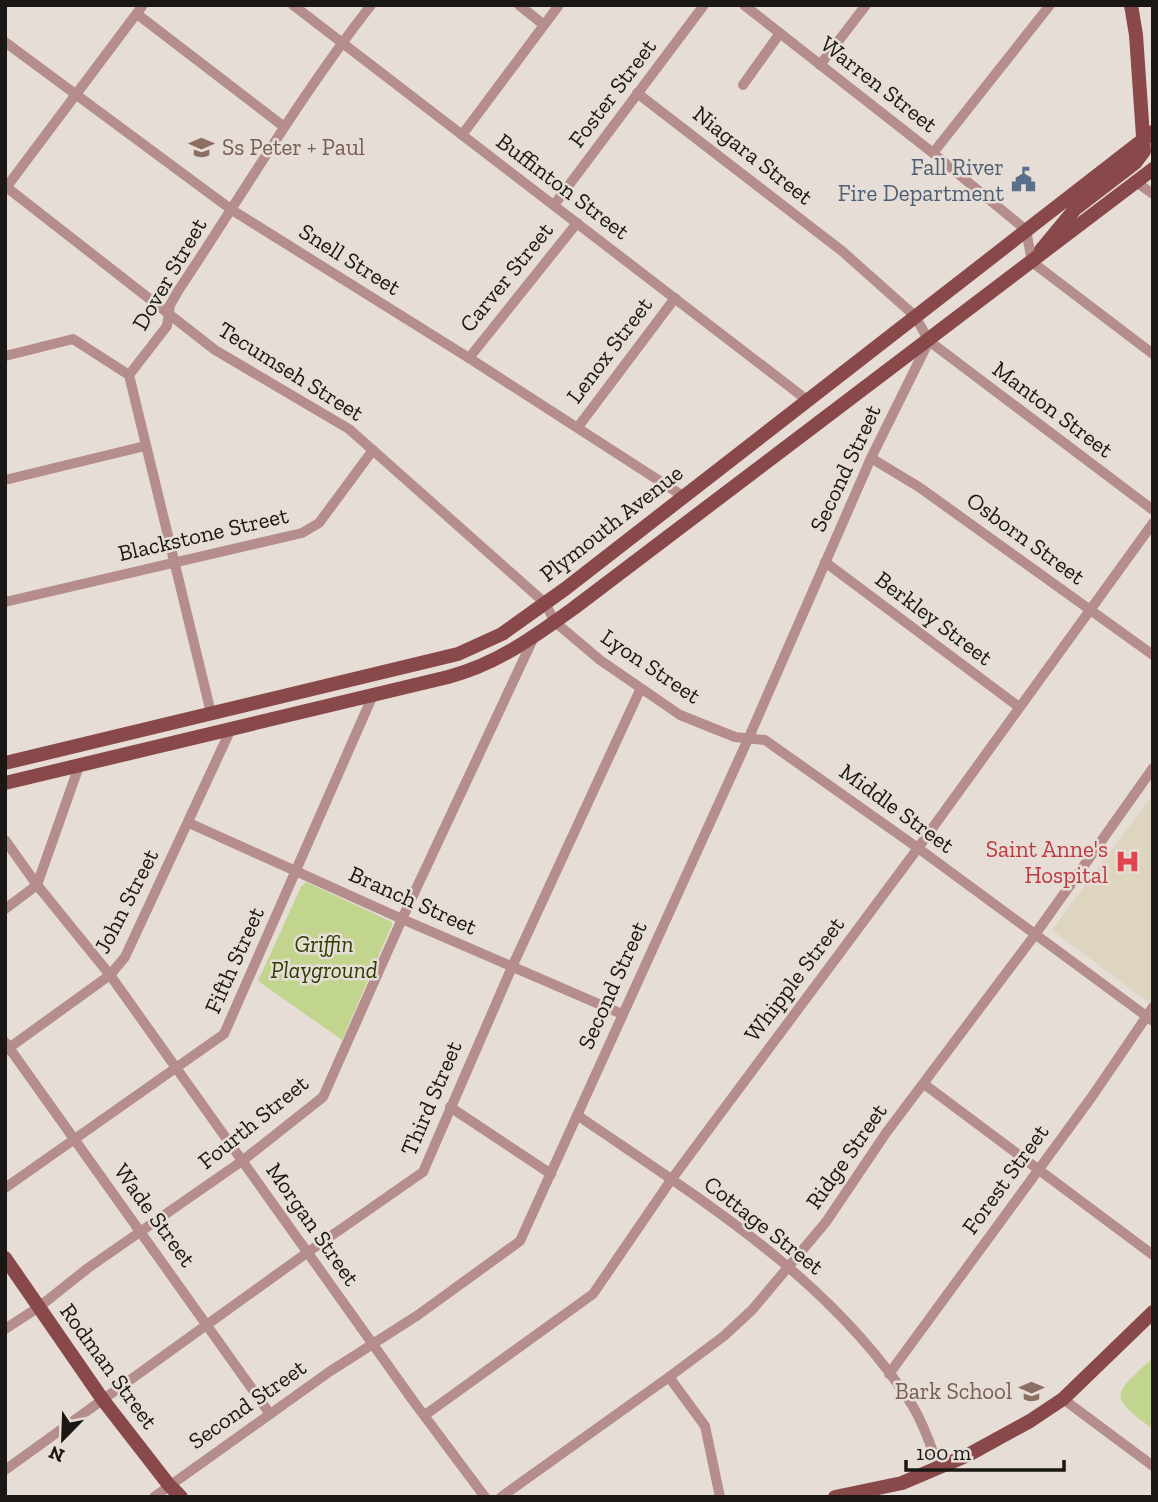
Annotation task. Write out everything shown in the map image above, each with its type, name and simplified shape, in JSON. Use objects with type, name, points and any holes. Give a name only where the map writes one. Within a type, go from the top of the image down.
[{"type":"main road","points":[[1031,262],[1075,209],[1139,159],[1144,151],[1148,136],[1130,6]]},
{"type":"main road","name":"Plymouth Avenue","points":[[5,763],[467,651],[502,634],[1148,136]]},
{"type":"main road","name":"Plymouth Avenue","points":[[5,783],[474,670],[504,656],[555,622],[1153,169]]},
{"type":"main road","name":"Rodman Street","points":[[5,1258],[103,1400],[181,1497]]},
{"type":"main road","points":[[835,1497],[902,1490],[1000,1438],[1063,1399],[1153,1312]]},
{"type":"street","name":"Buffinton Street","points":[[293,5],[807,400]]},
{"type":"street","name":"Dover Street","points":[[129,375],[167,326],[170,305],[178,291],[284,126],[371,5]]},
{"type":"street","points":[[519,5],[544,25]]},
{"type":"street","points":[[462,135],[559,5]]},
{"type":"street","name":"Foster Street","points":[[554,205],[704,5]]},
{"type":"street","name":"Warren Street","points":[[744,5],[933,153],[1026,230]]},
{"type":"street","points":[[820,65],[866,5]]},
{"type":"street","points":[[933,153],[1050,5]]},
{"type":"street","points":[[6,187],[140,10],[284,126]]},
{"type":"street","points":[[743,85],[780,33]]},
{"type":"street","name":"Snell Street","points":[[5,42],[232,210],[683,496]]},
{"type":"street","name":"Niagara Street","points":[[637,93],[842,251],[915,316],[929,341]]},
{"type":"street","points":[[1136,182],[1153,194]]},
{"type":"street","name":"Tecumseh Street","points":[[6,187],[215,350],[338,422],[545,603]]},
{"type":"street","name":"Carver Street","points":[[469,358],[577,223]]},
{"type":"street","points":[[1026,230],[1031,262],[1153,354]]},
{"type":"street","name":"Lenox Street","points":[[578,427],[675,298]]},
{"type":"street","points":[[5,356],[73,339],[129,375],[211,713]]},
{"type":"street","name":"Second Street","points":[[154,1497],[270,1414],[418,1315],[520,1241],[749,737],[872,458],[929,341]]},
{"type":"street","name":"Manton Street","points":[[929,341],[1153,510]]},
{"type":"street","points":[[5,480],[145,446]]},
{"type":"street","name":"Blackstone Street","points":[[5,602],[302,533],[319,523],[373,450]]},
{"type":"street","name":"Osborn Street","points":[[872,458],[919,486],[1153,656]]},
{"type":"street","name":"Whipple Street","points":[[425,1415],[593,1294],[671,1180],[918,848],[1153,523]]},
{"type":"street","name":"Berkley Street","points":[[825,562],[1019,708]]},
{"type":"street","name":"Lyon Street","points":[[545,603],[555,622],[640,690],[680,715],[735,737],[749,737]]},
{"type":"street","name":"Fourth Street","points":[[5,1329],[242,1161],[323,1097],[402,919],[534,637]]},
{"type":"street","name":"Third Street","points":[[5,1470],[423,1172],[512,967],[640,690]]},
{"type":"street","name":"Fifth Street","points":[[5,1188],[224,1034],[373,695]]},
{"type":"street","name":"John Street","points":[[7,1047],[110,975],[125,957],[231,729]]},
{"type":"street","name":"Middle Street","points":[[749,737],[765,740],[918,848],[1034,936],[1150,1015]]},
{"type":"street","points":[[5,909],[37,885],[79,766]]},
{"type":"street","name":"Ridge Street","points":[[501,1497],[669,1377],[724,1336],[752,1310],[826,1222],[886,1133],[1034,936],[1153,768]]},
{"type":"street","name":"Branch Street","points":[[189,823],[622,1014]]},
{"type":"street","name":"Morgan Street","points":[[5,840],[37,885],[110,975],[372,1344],[485,1497]]},
{"type":"street","name":"Forest Street","points":[[889,1374],[1150,1015]]},
{"type":"street","name":"Wade Street","points":[[7,1047],[270,1414]]},
{"type":"street","points":[[924,1084],[1153,1255]]},
{"type":"street","points":[[450,1107],[551,1174]]},
{"type":"street","name":"Cottage Street","points":[[577,1115],[790,1267],[869,1345],[912,1406],[939,1468]]},
{"type":"street","points":[[669,1377],[705,1426],[720,1497]]},
{"type":"street","points":[[1063,1399],[1153,1466]]},
{"type":"shaded area","name":"Saint Anne's Hospital","points":[[1153,794],[1153,1006],[1052,930]]},
{"type":"green space","name":"Griffin Playground","points":[[306,882],[392,922],[342,1040],[258,981],[301,887]]},
{"type":"green space","points":[[1153,1358],[1153,1429],[1128,1409],[1121,1394],[1123,1387]]},
{"type":"place","name":"Ss Peter + Paul","points":[[202,147]]},
{"type":"place","name":"Fall River Fire Department","points":[[1024,180]]},
{"type":"place","name":"Saint Anne's Hospital","points":[[1128,862]]},
{"type":"place","name":"Bark School","points":[[1032,1391]]}]
